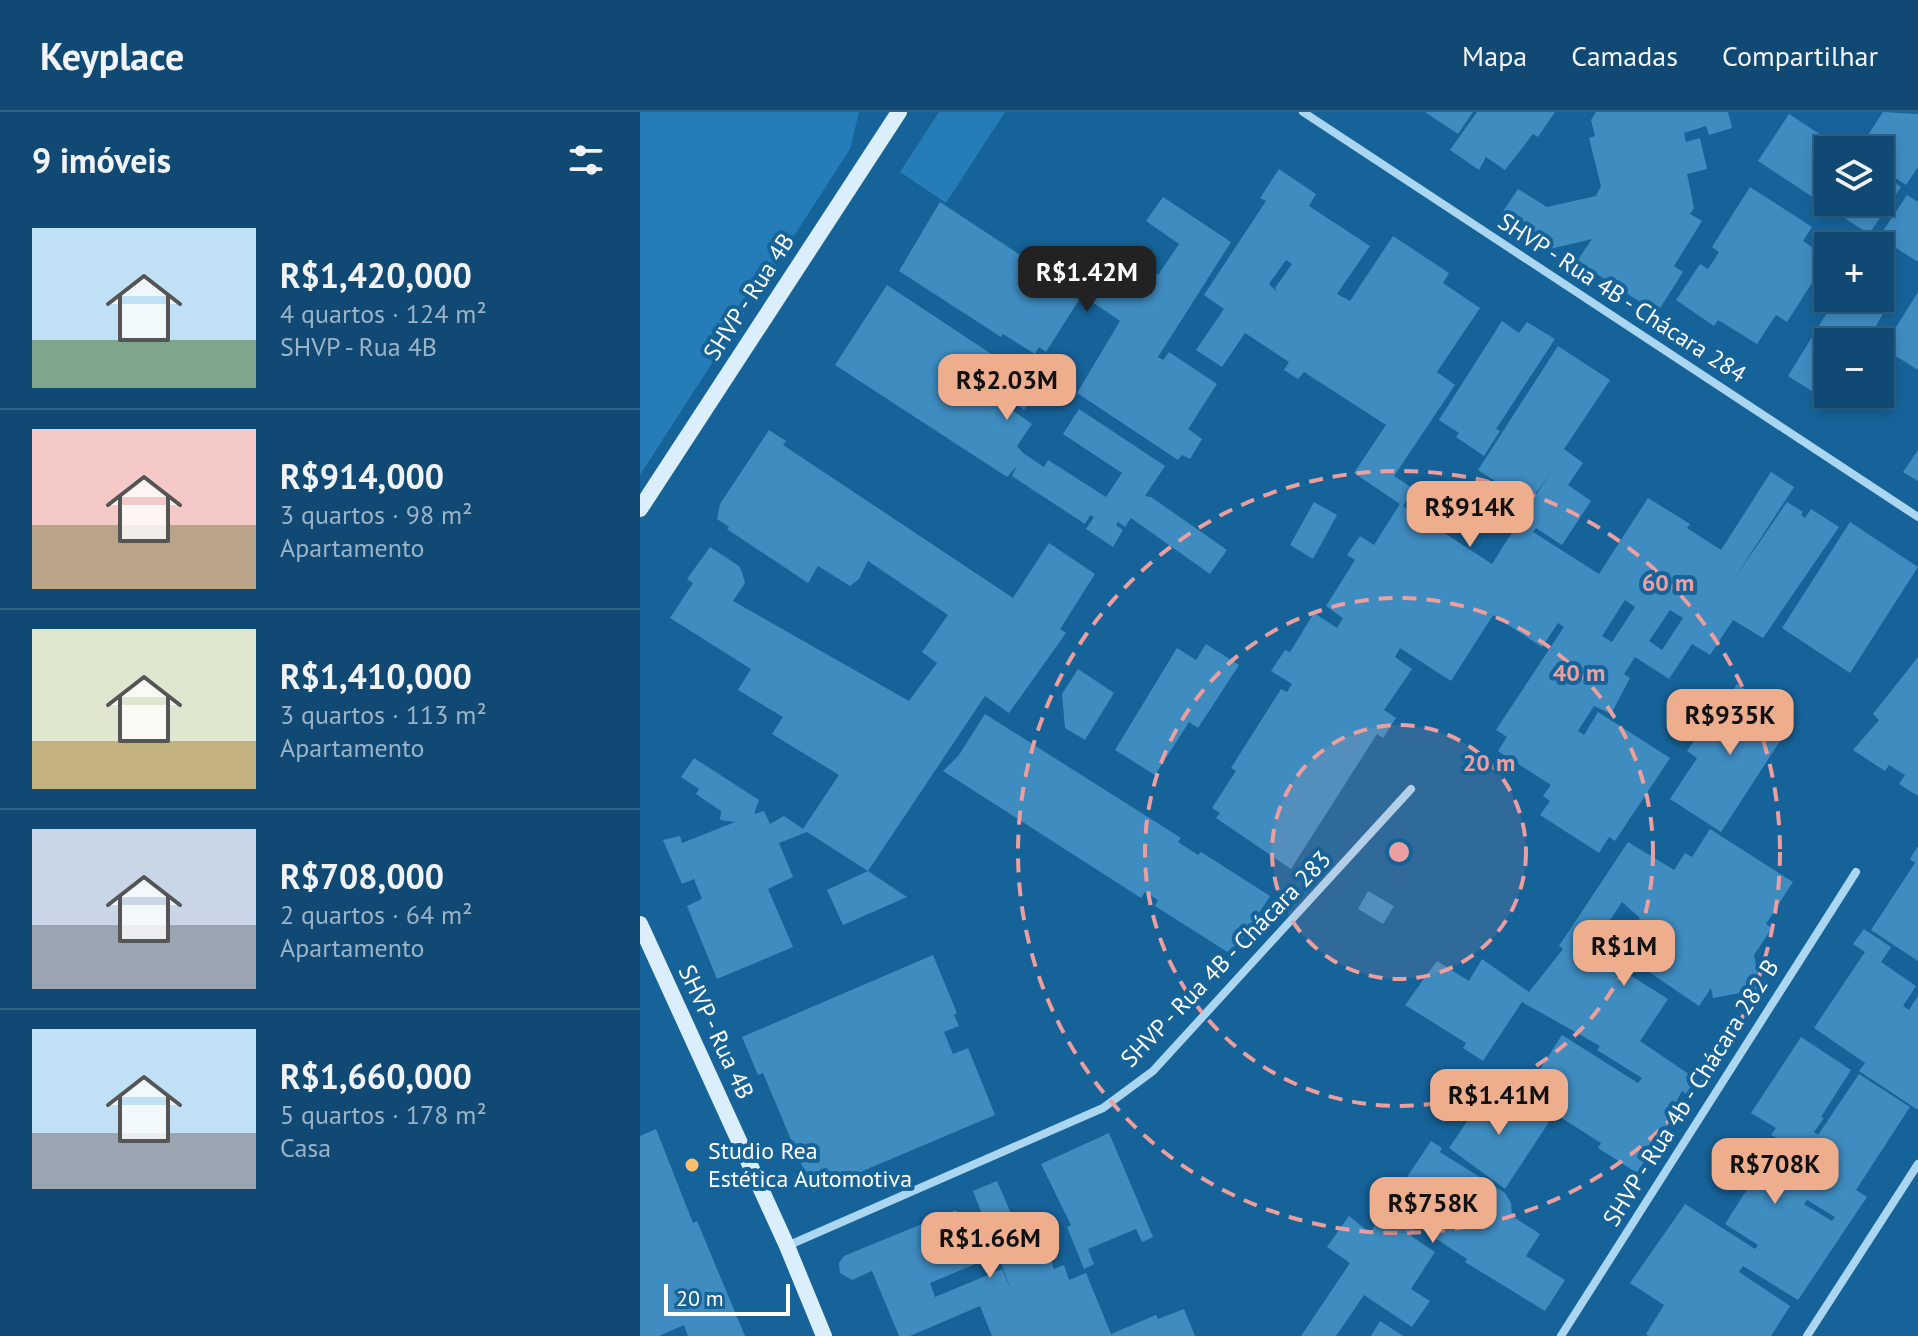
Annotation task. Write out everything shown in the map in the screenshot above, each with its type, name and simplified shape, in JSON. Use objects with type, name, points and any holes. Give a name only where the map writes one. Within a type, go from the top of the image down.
[{"type":"street","name":"SHVP - Rua 4B","points":[[640,509],[899,112]]},
{"type":"street","name":"SHVP - Rua 4B - Chácara 284","points":[[1303,112],[1918,517]]},
{"type":"street","name":"SHVP - Rua 4B - Chácara 283","points":[[787,1246],[1103,1108],[1153,1071],[1411,789]]},
{"type":"street","name":"SHVP - Rua 4b - Chácara 282 B","points":[[1561,1336],[1856,872]]},
{"type":"street","name":"SHVP - Rua 4B","points":[[640,924],[787,1246],[824,1336]]},
{"type":"street","points":[[1807,1336],[1918,1164]]},
{"type":"shaded area","points":[[640,112],[859,112],[850,149],[640,475]]},
{"type":"shaded area","points":[[939,112],[1005,112],[946,203],[900,172]]},
{"type":"building","points":[[1425,112],[1473,112],[1458,134]]},
{"type":"building","points":[[1477,112],[1555,112],[1538,137],[1533,134],[1505,170],[1486,157],[1479,170],[1450,150]]},
{"type":"building","points":[[1596,112],[1728,112],[1732,128],[1709,135],[1706,126],[1684,133],[1686,142],[1700,138],[1707,169],[1687,174],[1694,208],[1690,214],[1702,221],[1674,266],[1683,272],[1657,313],[1577,261],[1592,239],[1550,249],[1500,216],[1518,189],[1547,207],[1596,196],[1601,186],[1589,138],[1595,136],[1591,120]]},
{"type":"building","points":[[1883,112],[1918,114],[1918,167],[1906,185],[1894,177],[1894,136],[1867,136]]},
{"type":"building","points":[[1789,114],[1823,136],[1814,136],[1814,198],[1758,161]]},
{"type":"building","points":[[1279,169],[1316,194],[1309,206],[1370,246],[1337,294],[1350,301],[1393,236],[1449,273],[1443,283],[1480,308],[1437,372],[1455,385],[1394,476],[1414,489],[1403,506],[1492,564],[1550,473],[1529,503],[1478,470],[1558,346],[1610,380],[1564,449],[1583,463],[1568,485],[1591,501],[1562,545],[1536,528],[1533,532],[1599,574],[1648,498],[1690,524],[1687,528],[1721,550],[1771,472],[1794,487],[1734,579],[1787,502],[1803,512],[1801,515],[1805,518],[1811,509],[1839,527],[1763,638],[1733,620],[1710,655],[1692,644],[1669,679],[1635,657],[1624,674],[1630,678],[1611,714],[1594,706],[1578,731],[1584,735],[1598,712],[1670,758],[1615,841],[1609,837],[1599,853],[1540,815],[1550,801],[1543,796],[1551,785],[1498,751],[1507,737],[1496,730],[1564,627],[1558,623],[1542,647],[1493,615],[1451,681],[1400,648],[1395,657],[1412,669],[1384,710],[1396,718],[1383,738],[1377,734],[1291,869],[1216,818],[1220,813],[1212,808],[1236,771],[1231,768],[1281,689],[1287,692],[1292,684],[1271,671],[1285,650],[1290,652],[1314,613],[1337,628],[1343,618],[1326,606],[1355,560],[1347,555],[1360,536],[1374,545],[1400,504],[1354,473],[1386,425],[1304,372],[1298,379],[1284,370],[1289,362],[1245,333],[1222,367],[1196,350],[1224,309],[1204,295],[1266,201],[1260,198]],"holes":[[[1286,260],[1292,264],[1275,288],[1277,292],[1269,284]],[[1625,600],[1635,607],[1612,642],[1602,636]],[[1670,610],[1683,618],[1662,650],[1649,641]]]},
{"type":"building","points":[[1894,182],[1901,187],[1894,197]]},
{"type":"building","points":[[1750,187],[1812,227],[1803,241],[1814,248],[1814,280],[1787,322],[1776,315],[1757,344],[1718,320],[1714,326],[1676,300],[1700,264],[1708,269],[1719,252],[1712,247]]},
{"type":"building","points":[[1907,195],[1918,202],[1918,262],[1894,247],[1894,232],[1882,232]]},
{"type":"building","points":[[1163,197],[1231,242],[1158,357],[1163,360],[1169,352],[1217,384],[1188,429],[1202,439],[1190,459],[1182,455],[1178,460],[1077,393],[1120,321],[1082,295],[1046,352],[1039,347],[1035,354],[1003,334],[1001,337],[899,271],[940,202],[1075,291],[1081,282],[1073,276],[1080,266],[1089,272],[1091,268],[1125,291],[1143,265],[1158,275],[1179,244],[1146,221]]},
{"type":"building","points":[[1842,216],[1881,216],[1870,232]]},
{"type":"building","points":[[887,285],[1040,386],[1024,410],[1016,404],[1012,410],[1032,424],[1017,446],[1044,467],[1048,460],[1106,497],[1122,473],[1063,434],[1079,409],[1165,466],[1145,496],[1151,497],[1227,550],[1210,574],[1131,518],[1125,527],[1118,522],[1116,525],[1123,530],[1113,547],[1086,529],[1094,517],[1090,515],[1085,524],[1012,476],[1017,466],[1007,477],[835,365]]},
{"type":"building","points":[[1918,292],[1918,370],[1894,355],[1894,330]]},
{"type":"building","points":[[1827,312],[1884,312],[1875,328],[1818,328]]},
{"type":"building","points":[[1502,321],[1519,333],[1527,322],[1555,339],[1496,429],[1500,431],[1484,456],[1456,437],[1459,433],[1439,420]]},
{"type":"building","points":[[1814,334],[1814,392],[1788,376]]},
{"type":"building","points":[[769,430],[786,441],[783,445],[1013,598],[1049,543],[1095,574],[1060,629],[1066,633],[1009,713],[985,696],[868,871],[807,832],[779,843],[793,877],[768,889],[793,947],[717,979],[687,906],[702,899],[694,879],[682,884],[663,840],[680,836],[682,843],[735,822],[720,820],[721,811],[696,794],[699,789],[681,777],[694,758],[759,800],[754,814],[764,811],[770,824],[784,816],[803,829],[839,775],[772,734],[783,717],[738,690],[751,669],[670,618],[693,583],[687,579],[710,547],[739,566],[742,572],[745,583],[733,601],[909,701],[937,663],[922,652],[948,615],[868,561],[859,579],[850,586],[818,566],[808,583],[727,529],[729,527],[717,519],[720,504]]},
{"type":"building","points":[[1918,450],[1918,481],[1903,472]]},
{"type":"building","points":[[1314,502],[1337,515],[1313,559],[1290,545]]},
{"type":"building","points":[[1850,522],[1918,567],[1850,673],[1782,628]]},
{"type":"building","points":[[1206,644],[1239,665],[1198,728],[1189,722],[1155,775],[1115,750],[1177,648],[1196,660]]},
{"type":"building","points":[[1918,657],[1918,796],[1899,784],[1905,775],[1889,765],[1885,771],[1853,750],[1879,720],[1873,714]]},
{"type":"building","points":[[1078,669],[1114,693],[1085,740],[1065,728],[1062,694]]},
{"type":"building","points":[[1737,684],[1793,721],[1721,832],[1670,799],[1697,758],[1687,751],[1705,724],[1714,731],[1721,720],[1716,717]]},
{"type":"building","points":[[985,714],[1181,838],[1178,842],[1198,855],[1201,852],[1270,896],[1232,955],[1155,906],[1158,900],[1145,892],[1141,898],[943,771],[959,755]]},
{"type":"building","points":[[1710,829],[1793,882],[1766,924],[1772,928],[1754,955],[1760,984],[1756,990],[1713,998],[1711,988],[1699,1006],[1618,951],[1640,918],[1622,902],[1590,950],[1668,999],[1640,1041],[1696,1079],[1686,1094],[1682,1091],[1677,1100],[1681,1104],[1637,1173],[1598,1148],[1601,1143],[1524,1094],[1562,1035],[1638,1083],[1642,1078],[1597,1050],[1600,1046],[1522,1002],[1483,1061],[1463,1048],[1466,1043],[1405,1005],[1437,961],[1469,981],[1482,959],[1529,992],[1563,949],[1559,946],[1628,842],[1674,870],[1685,853],[1692,857]]},
{"type":"building","points":[[1918,846],[1918,961],[1871,930],[1915,863],[1910,859]]},
{"type":"building","points":[[868,871],[907,897],[843,925],[827,890]]},
{"type":"building","points":[[1368,891],[1394,906],[1383,924],[1358,909]]},
{"type":"building","points":[[1864,929],[1891,947],[1881,962],[1916,986],[1903,1006],[1909,1010],[1918,996],[1918,1110],[1859,1071],[1865,1063],[1814,1028],[1865,952],[1853,944]]},
{"type":"building","points":[[933,955],[957,1013],[954,1015],[959,1026],[944,1032],[953,1054],[968,1048],[995,1115],[813,1192],[763,1073],[758,1075],[742,1037]]},
{"type":"building","points":[[1801,1037],[1851,1070],[1821,1117],[1824,1118],[1814,1132],[1818,1135],[1859,1074],[1910,1107],[1856,1190],[1867,1197],[1798,1300],[1743,1266],[1739,1272],[1790,1306],[1771,1336],[1648,1336],[1646,1334],[1664,1305],[1630,1283],[1685,1204],[1755,1249],[1758,1245],[1725,1224],[1779,1139],[1771,1135],[1776,1128],[1751,1113]],"holes":[[[1807,1200],[1835,1217],[1832,1221],[1804,1204]]]},
{"type":"building","points":[[1491,1086],[1549,1122],[1505,1189],[1449,1148]]},
{"type":"building","points":[[656,1129],[693,1223],[697,1221],[745,1336],[688,1336],[684,1325],[659,1336],[640,1336],[640,1136]]},
{"type":"building","points":[[1109,1133],[1153,1237],[1142,1242],[1136,1229],[1088,1249],[1094,1264],[1084,1269],[1067,1227],[1071,1225],[1041,1164]]},
{"type":"building","points":[[1431,1141],[1442,1148],[1440,1152],[1505,1193],[1511,1203],[1512,1216],[1540,1234],[1526,1256],[1565,1280],[1545,1311],[1465,1262],[1467,1259],[1398,1214],[1395,1218],[1415,1230],[1411,1236],[1435,1252],[1411,1289],[1430,1301],[1412,1327],[1364,1295],[1336,1336],[1301,1336],[1350,1263],[1327,1247],[1349,1216],[1370,1233]]},
{"type":"building","points":[[997,1181],[1019,1232],[1042,1222],[1057,1258],[1051,1260],[1054,1269],[1064,1265],[1069,1280],[1086,1273],[1111,1334],[1156,1315],[1158,1319],[1184,1309],[1195,1336],[992,1336],[980,1306],[910,1336],[899,1336],[872,1271],[852,1280],[840,1273],[839,1263],[844,1256],[956,1210],[966,1235],[983,1241],[984,1252],[978,1263],[930,1283],[935,1297],[1002,1269],[1012,1292],[973,1191]]},
{"type":"building","points":[[1380,1321],[1403,1336],[1371,1336]]},
{"type":"place","name":"Studio Rea Estética Automotiva","points":[[692,1165]]}]
